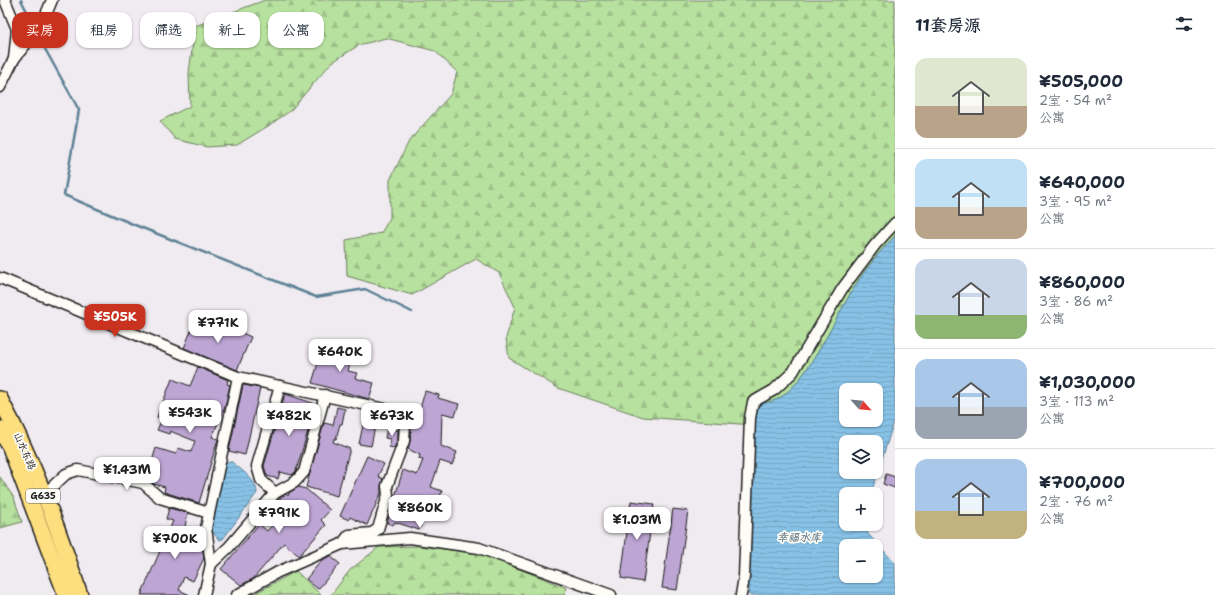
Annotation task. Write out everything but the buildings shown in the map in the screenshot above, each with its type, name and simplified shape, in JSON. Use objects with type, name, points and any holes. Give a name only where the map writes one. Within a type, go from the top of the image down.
[{"type":"highway","name":"山水东路","points":[[0,400],[31,460],[42,494],[63,544],[80,595]]},
{"type":"highway","name":"山水东路","points":[[0,429],[10,447],[66,595]]},
{"type":"street","points":[[5,0],[17,29],[14,59]]},
{"type":"street","points":[[0,87],[14,59],[42,24],[52,0]]},
{"type":"street","points":[[741,595],[744,577],[750,418],[753,402],[774,390],[793,372],[842,289],[895,223]]},
{"type":"street","points":[[0,278],[238,377],[385,409],[399,416],[405,424],[404,441],[387,486],[388,496],[378,529],[372,533],[349,535],[342,544]]},
{"type":"street","points":[[204,595],[211,564],[206,528],[238,377]]},
{"type":"street","points":[[276,493],[261,480],[257,466],[280,386]]},
{"type":"street","points":[[211,564],[229,547],[276,493],[295,482],[304,472],[325,395]]},
{"type":"street","points":[[42,494],[66,474],[78,470],[143,483],[160,498],[209,513]]},
{"type":"street","points":[[237,595],[278,572],[342,544],[410,538],[478,548],[612,595]]},
{"type":"green space","points":[[265,0],[895,0],[895,236],[884,247],[860,279],[811,364],[800,378],[778,399],[755,406],[754,425],[643,417],[558,388],[509,358],[506,338],[515,307],[499,273],[476,259],[412,295],[347,276],[346,240],[381,233],[390,218],[390,180],[409,141],[451,94],[457,72],[435,51],[386,38],[359,45],[331,63],[290,111],[237,145],[207,147],[175,139],[160,121],[190,106],[189,73],[192,48],[196,48],[196,26],[204,23],[204,48],[260,48],[260,12],[233,12]]},
{"type":"green space","points":[[0,477],[14,498],[22,522],[0,528]]},
{"type":"green space","points":[[420,546],[482,554],[567,588],[564,595],[331,595],[350,570],[379,547]]},
{"type":"green space","points":[[296,571],[321,595],[252,595]]},
{"type":"water","name":"幸福水库","points":[[895,236],[895,418],[883,456],[883,435],[839,435],[839,479],[876,479],[873,487],[839,487],[839,531],[866,531],[873,539],[839,539],[839,583],[883,583],[883,550],[895,563],[895,595],[749,595],[755,406],[778,399],[800,378],[811,364],[847,299],[874,260]]},
{"type":"water","points":[[227,462],[232,462],[248,476],[254,484],[257,493],[223,539],[219,540],[212,531],[212,525],[224,464]]},
{"type":"waterway","points":[[21,0],[27,12]]},
{"type":"waterway","points":[[45,49],[79,110],[64,195],[316,297],[365,289],[412,312]]}]
